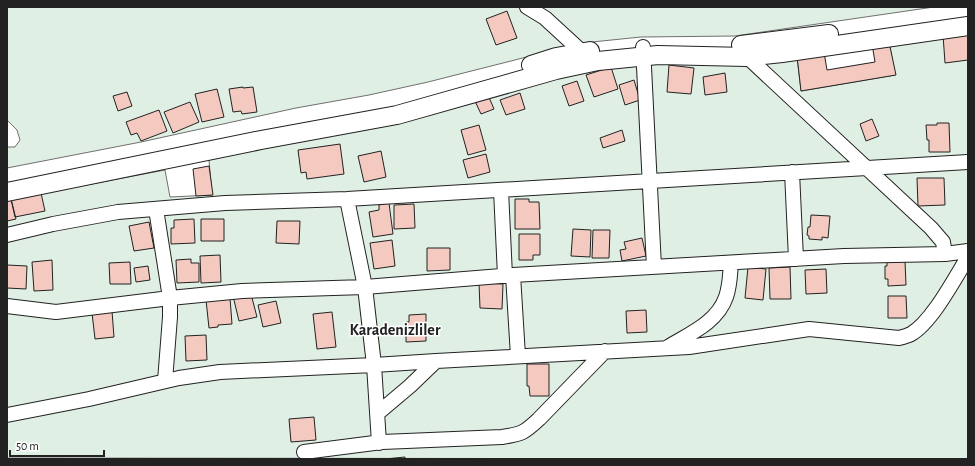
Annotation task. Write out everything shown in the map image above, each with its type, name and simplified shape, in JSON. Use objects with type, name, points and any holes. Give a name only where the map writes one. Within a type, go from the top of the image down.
[{"type":"main road","points":[[741,51],[968,15]]},
{"type":"main road","points":[[7,181],[375,108],[425,96],[556,57],[582,52],[612,48],[643,52],[741,51],[782,54],[968,26]]},
{"type":"main road","points":[[7,192],[261,140],[397,115],[556,70],[643,52]]},
{"type":"street","points":[[527,7],[545,18],[582,52]]},
{"type":"street","points":[[741,51],[931,228],[943,242],[945,254]]},
{"type":"street","points":[[643,52],[654,267]]},
{"type":"street","points":[[7,235],[53,224],[118,212],[225,203],[348,199],[968,162]]},
{"type":"street","points":[[792,172],[796,259]]},
{"type":"street","points":[[501,190],[518,356]]},
{"type":"street","points":[[348,199],[365,287],[374,365],[379,443]]},
{"type":"street","points":[[156,209],[170,298],[165,381]]},
{"type":"street","points":[[7,306],[56,312],[242,291],[365,287],[509,275],[844,256],[945,254],[968,251]]},
{"type":"street","points":[[7,415],[89,399],[179,378],[220,372],[374,365],[666,348],[808,329],[899,338],[911,334],[926,321],[939,304],[968,257]]},
{"type":"street","points":[[666,348],[703,326],[718,313],[726,298],[731,263]]},
{"type":"street","points":[[304,452],[379,443],[502,437],[519,434],[539,420],[605,351]]},
{"type":"street","points":[[378,413],[410,386],[436,361]]},
{"type":"green space","points":[[7,7],[934,7],[735,36],[641,37],[582,43],[428,82],[369,95],[296,108],[141,142],[7,168],[7,147],[15,147],[20,140],[17,130],[7,120]]},
{"type":"green space","points":[[968,31],[968,459],[7,458],[7,200],[165,170],[170,197],[212,195],[209,160],[290,141],[399,122],[575,74],[632,64],[797,56],[801,91],[895,75],[889,42]]},
{"type":"building","points":[[507,11],[517,38],[496,45],[486,19]]},
{"type":"building","points":[[968,31],[968,60],[945,63],[943,35]]},
{"type":"building","points":[[889,42],[896,75],[801,91],[797,56],[824,52],[827,70],[875,62],[872,44]]},
{"type":"building","points":[[669,65],[694,68],[691,94],[667,92]]},
{"type":"building","points":[[611,67],[618,89],[594,97],[586,75]]},
{"type":"building","points":[[725,73],[727,92],[705,95],[703,77]]},
{"type":"building","points":[[634,80],[640,100],[625,105],[619,85]]},
{"type":"building","points":[[577,81],[584,101],[569,106],[562,86]]},
{"type":"building","points":[[253,87],[257,112],[242,114],[241,111],[233,112],[229,89]]},
{"type":"building","points":[[217,89],[224,117],[202,122],[195,94]]},
{"type":"building","points":[[127,92],[132,106],[118,111],[113,96]]},
{"type":"building","points":[[520,93],[525,109],[506,115],[500,100]]},
{"type":"building","points":[[488,95],[494,109],[481,114],[475,101]]},
{"type":"building","points":[[190,102],[199,122],[173,133],[164,112]]},
{"type":"building","points":[[159,110],[167,131],[141,141],[137,133],[131,135],[126,122]]},
{"type":"building","points":[[872,119],[879,136],[866,141],[860,124]]},
{"type":"building","points":[[937,123],[949,123],[950,152],[929,152],[929,140],[927,140],[926,125],[937,125]]},
{"type":"building","points":[[479,125],[486,150],[468,155],[461,130]]},
{"type":"building","points":[[622,130],[625,141],[603,148],[600,138]]},
{"type":"building","points":[[340,144],[344,174],[307,179],[306,172],[301,173],[298,150]]},
{"type":"building","points":[[381,151],[386,177],[364,182],[358,156]]},
{"type":"building","points":[[486,154],[490,172],[468,178],[463,160]]},
{"type":"building","points":[[209,166],[213,195],[196,196],[193,169]]},
{"type":"building","points":[[917,178],[944,178],[945,205],[918,206]]},
{"type":"building","points":[[41,193],[45,211],[15,217],[11,199]]},
{"type":"building","points":[[11,199],[16,219],[7,221],[7,200]]},
{"type":"building","points":[[515,199],[529,199],[529,202],[539,202],[540,229],[515,229]]},
{"type":"building","points":[[389,203],[393,234],[373,237],[369,212],[379,210],[379,205]]},
{"type":"building","points":[[414,204],[415,228],[394,229],[394,205]]},
{"type":"building","points":[[811,215],[830,216],[828,238],[822,237],[822,240],[809,239],[809,236],[807,235],[808,227],[810,227]]},
{"type":"building","points":[[194,219],[195,243],[171,244],[171,228],[174,228],[174,220]]},
{"type":"building","points":[[201,219],[224,219],[224,241],[201,241]]},
{"type":"building","points":[[277,221],[300,221],[299,244],[276,243]]},
{"type":"building","points":[[149,222],[154,248],[134,251],[129,226]]},
{"type":"building","points":[[573,229],[591,230],[590,257],[571,256]]},
{"type":"building","points":[[593,230],[610,230],[609,258],[592,258]]},
{"type":"building","points":[[519,234],[540,234],[540,255],[533,255],[533,260],[519,260]]},
{"type":"building","points":[[642,238],[646,256],[622,261],[620,250],[626,249],[624,242]]},
{"type":"building","points":[[392,240],[395,266],[374,269],[370,243]]},
{"type":"building","points":[[427,248],[450,248],[450,270],[427,271]]},
{"type":"building","points":[[220,255],[221,282],[201,283],[200,256]]},
{"type":"building","points":[[191,259],[191,263],[199,263],[199,282],[177,283],[176,260]]},
{"type":"building","points":[[52,260],[53,290],[34,291],[32,262]]},
{"type":"building","points":[[887,261],[905,261],[906,285],[888,286],[888,279],[885,279],[885,266],[887,266]]},
{"type":"building","points":[[130,262],[131,284],[110,284],[109,263]]},
{"type":"building","points":[[7,265],[27,266],[26,289],[7,288]]},
{"type":"building","points":[[148,266],[150,280],[136,282],[134,268]]},
{"type":"building","points":[[748,267],[766,269],[763,300],[745,298]]},
{"type":"building","points":[[790,267],[791,299],[770,299],[769,268]]},
{"type":"building","points":[[826,269],[827,293],[806,294],[805,270]]},
{"type":"building","points":[[479,283],[503,284],[502,309],[480,308]]},
{"type":"building","points":[[251,294],[257,317],[239,321],[233,296]]},
{"type":"building","points":[[888,296],[906,296],[907,318],[888,318]]},
{"type":"building","points":[[230,298],[232,324],[218,325],[218,327],[209,328],[206,300]]},
{"type":"building","points":[[276,301],[281,323],[263,327],[258,305]]},
{"type":"building","points":[[646,310],[647,332],[627,333],[626,311]]},
{"type":"building","points":[[112,311],[114,337],[95,339],[92,313]]},
{"type":"building","points":[[332,312],[336,347],[317,349],[313,314]]},
{"type":"building","points":[[426,314],[426,341],[406,342],[406,322],[409,322],[409,315]]},
{"type":"building","points":[[206,335],[207,360],[186,361],[185,336]]},
{"type":"building","points":[[527,364],[549,364],[549,396],[530,396],[529,386],[527,386]]},
{"type":"building","points":[[314,417],[316,440],[291,442],[289,419]]},
{"type":"building","points":[[405,457],[405,459],[385,459]]},
{"type":"district","name":"Karadenizliler","points":[[395,329]]}]
